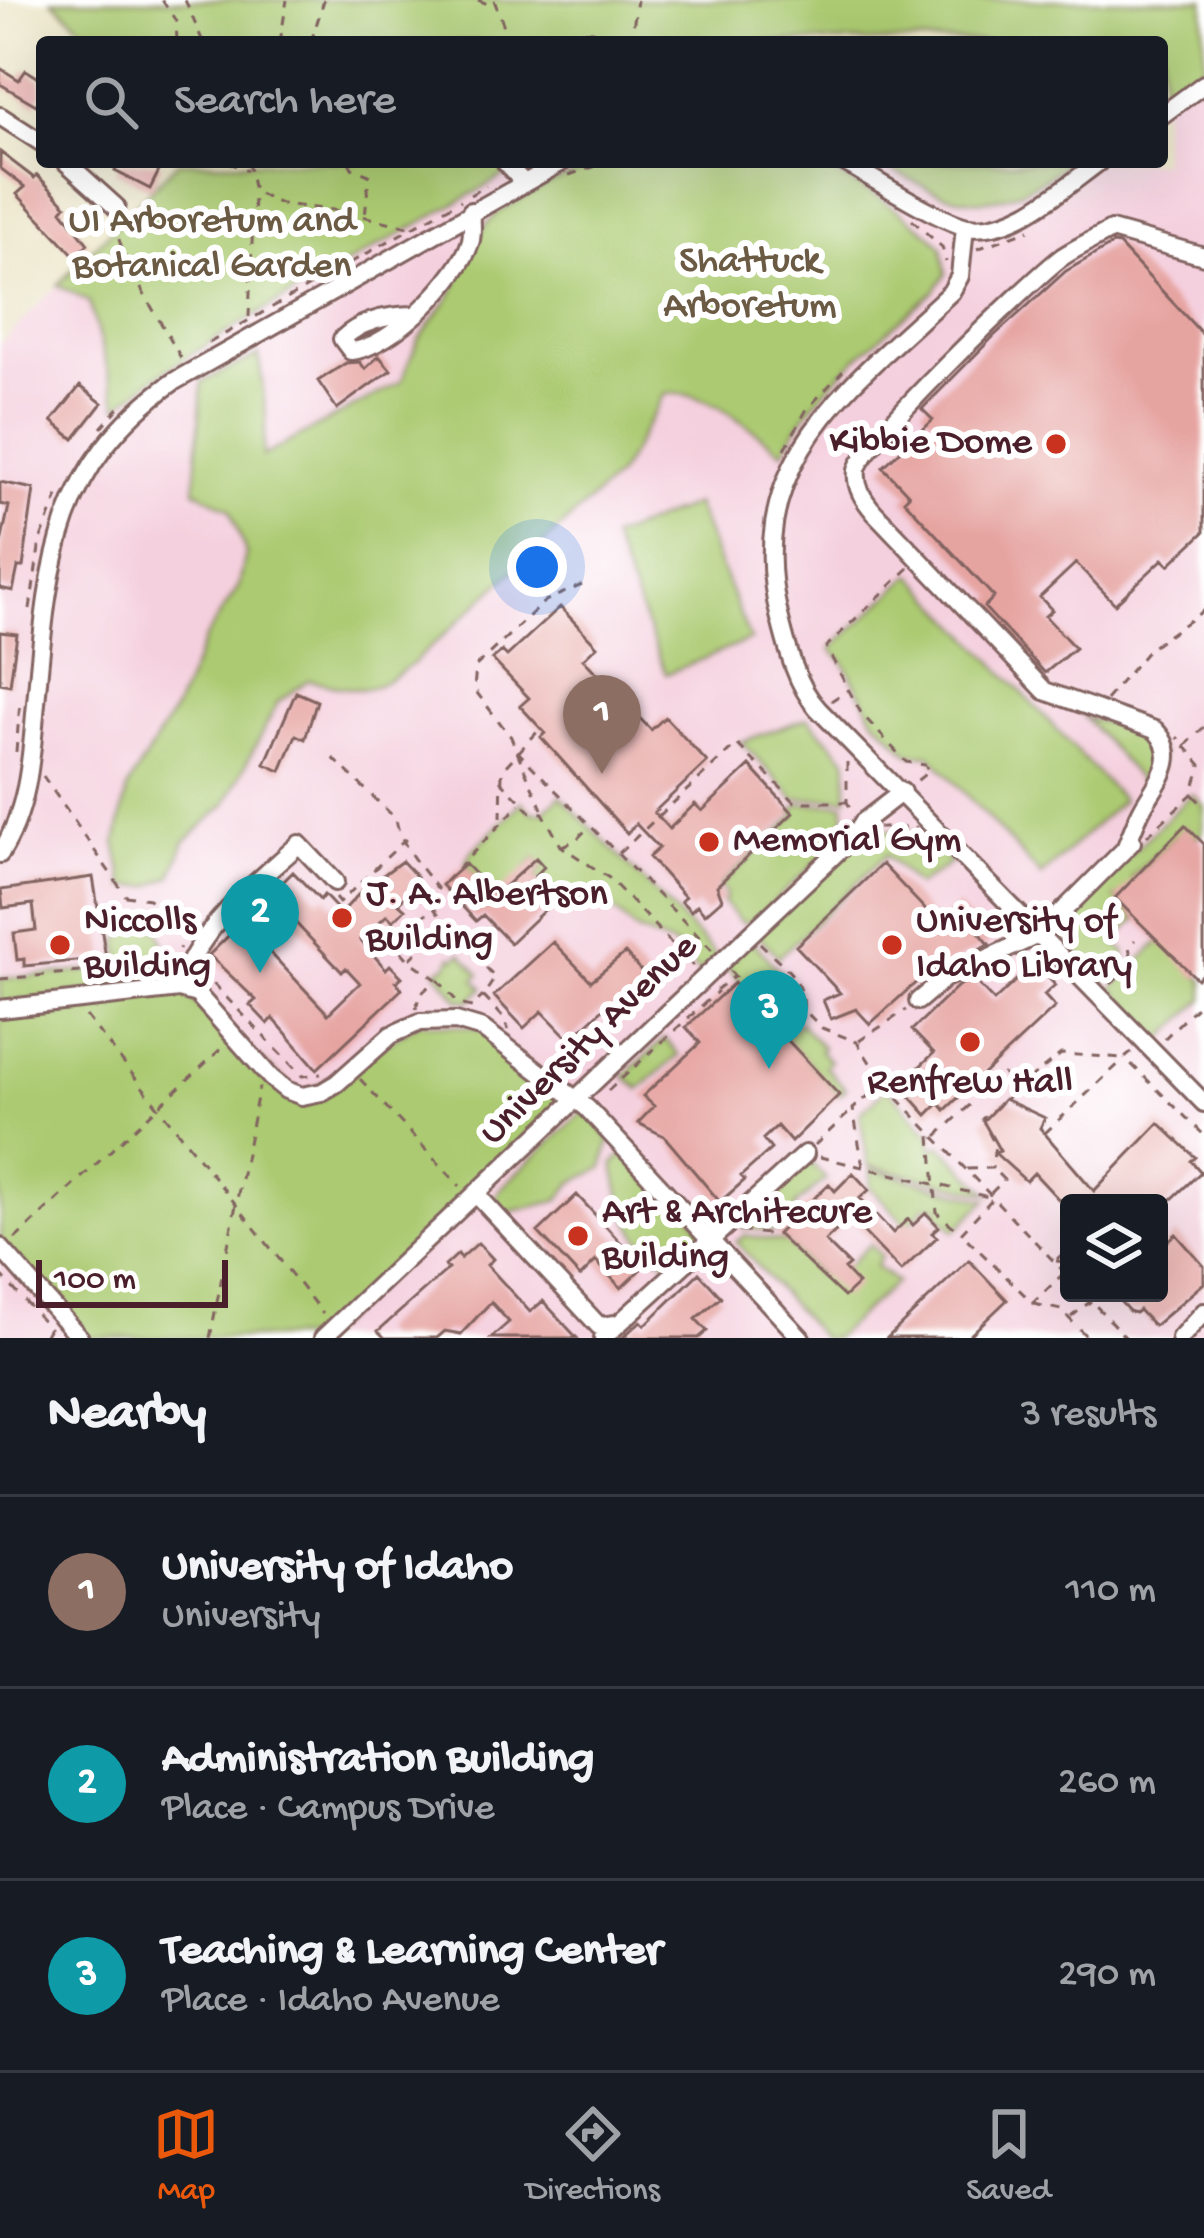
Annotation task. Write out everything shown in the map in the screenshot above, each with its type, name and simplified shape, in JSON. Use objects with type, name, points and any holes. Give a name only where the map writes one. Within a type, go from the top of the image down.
[{"type":"street","points":[[1168,111],[1204,84]]},
{"type":"street","points":[[0,116],[36,139]]},
{"type":"street","points":[[72,168],[114,212]]},
{"type":"street","points":[[511,168],[523,182]]},
{"type":"street","points":[[0,854],[18,821],[52,561],[73,500],[109,440],[131,415],[173,382],[550,168]]},
{"type":"street","points":[[845,170],[965,226],[993,226],[1026,212],[1090,168]]},
{"type":"street","points":[[415,315],[461,261],[470,243],[471,212]]},
{"type":"street","points":[[965,226],[955,287],[834,400],[794,459],[776,530],[775,597],[788,648],[810,700],[1204,1103]]},
{"type":"street","points":[[1125,849],[1165,770],[1167,745],[1155,730],[1046,692],[862,497],[857,467],[874,440],[1061,258],[1111,230],[1204,256]]},
{"type":"street","name":"University Avenue","points":[[328,1335],[581,1104],[719,958],[863,822],[902,792]]},
{"type":"street","points":[[919,1001],[944,978],[1040,934],[1146,829]]},
{"type":"street","points":[[179,989],[181,964],[195,947],[224,913],[299,844],[330,884]]},
{"type":"street","points":[[0,1009],[179,989],[196,994],[263,1070],[286,1090],[302,1096],[322,1092],[392,1035],[420,1022],[455,1021],[483,1029],[581,1104],[712,1238],[801,1338]]},
{"type":"street","points":[[603,1338],[805,1154]]},
{"type":"street","points":[[477,1196],[598,1326],[617,1324]]},
{"type":"street","points":[[1,1248],[72,1335]]},
{"type":"street","points":[[1180,1338],[1204,1312]]},
{"type":"path","points":[[162,0],[176,21],[177,36]]},
{"type":"path","points":[[184,0],[199,36]]},
{"type":"path","points":[[281,36],[286,0]]},
{"type":"path","points":[[312,36],[325,0]]},
{"type":"path","points":[[478,0],[496,8]]},
{"type":"path","points":[[494,0],[508,36]]},
{"type":"path","points":[[632,36],[637,0]]},
{"type":"path","points":[[560,36],[580,29],[610,36]]},
{"type":"path","points":[[241,168],[249,172]]},
{"type":"path","points":[[249,168],[254,192],[249,319]]},
{"type":"path","points":[[352,168],[369,175],[369,209],[364,218]]},
{"type":"path","points":[[203,347],[485,186]]},
{"type":"path","points":[[254,192],[281,204],[327,208],[410,228]]},
{"type":"path","points":[[114,212],[128,266],[184,358],[168,368]]},
{"type":"path","points":[[906,214],[942,247],[946,274]]},
{"type":"path","points":[[783,452],[807,410],[849,366]]},
{"type":"path","points":[[98,431],[136,392]]},
{"type":"path","points":[[30,609],[40,541],[67,477]]},
{"type":"path","points":[[902,792],[929,771],[926,765],[906,762],[861,713],[826,647],[919,559]]},
{"type":"path","points":[[582,585],[545,602],[476,666],[473,674],[480,701],[511,737],[561,846],[609,878],[703,976]]},
{"type":"path","points":[[1103,703],[1149,649],[1204,610]]},
{"type":"path","points":[[0,980],[181,964],[185,932],[149,899],[126,896],[42,775],[22,768],[20,701]]},
{"type":"path","points":[[1168,756],[1204,727]]},
{"type":"path","points":[[502,821],[502,770],[541,728]]},
{"type":"path","points":[[618,854],[737,743],[795,802],[847,802]]},
{"type":"path","points":[[516,751],[783,1028],[803,1010]]},
{"type":"path","points":[[333,758],[396,819],[397,830],[438,889],[439,902],[395,944],[460,1004],[472,1007],[495,978],[434,907]]},
{"type":"path","points":[[847,759],[847,802],[868,828],[920,828]]},
{"type":"path","points":[[500,780],[531,812],[543,812]]},
{"type":"path","points":[[1192,794],[1204,806]]},
{"type":"path","points":[[438,889],[522,802]]},
{"type":"path","points":[[561,846],[590,826]]},
{"type":"path","points":[[330,884],[339,903],[406,839]]},
{"type":"path","points":[[409,960],[446,925]]},
{"type":"path","points":[[750,933],[793,976],[803,992],[803,1010],[822,1028],[857,1042],[883,1083],[1060,1267]]},
{"type":"path","points":[[1110,986],[1132,963],[1129,946],[1135,940]]},
{"type":"path","points":[[410,1017],[419,996],[436,979]]},
{"type":"path","points":[[581,1104],[718,991]]},
{"type":"path","points":[[483,996],[504,1018],[510,1037]]},
{"type":"path","points":[[1162,1040],[1204,999]]},
{"type":"path","points":[[73,1001],[238,1208],[328,1335]]},
{"type":"path","points":[[857,1042],[919,1001]]},
{"type":"path","points":[[1,1248],[234,1036]]},
{"type":"path","points":[[1046,1133],[1136,1049]]},
{"type":"path","points":[[992,1168],[995,1145],[982,1118],[1061,1054],[1125,1058],[1204,1136]]},
{"type":"path","points":[[351,1069],[462,1188],[477,1196]]},
{"type":"path","points":[[210,1338],[263,1070]]},
{"type":"path","points":[[933,1137],[1003,1074],[1017,1089]]},
{"type":"path","points":[[805,1154],[883,1083]]},
{"type":"path","points":[[853,1109],[863,1168]]},
{"type":"path","points":[[933,1137],[937,1213],[1033,1304],[1061,1310],[1088,1338]]},
{"type":"path","points":[[805,1154],[992,1196]]},
{"type":"path","points":[[998,1174],[1007,1166]]},
{"type":"path","points":[[961,1233],[1004,1180],[992,1168],[965,1170]]},
{"type":"path","points":[[739,1212],[740,1232],[777,1235]]},
{"type":"path","points":[[1055,1261],[1060,1256]]},
{"type":"path","points":[[1055,1261],[1060,1261]]},
{"type":"path","points":[[0,1274],[49,1328],[44,1338]]},
{"type":"path","points":[[1033,1304],[1060,1281]]},
{"type":"path","points":[[1070,1318],[1083,1302]]},
{"type":"path","points":[[1093,1302],[1126,1338]]},
{"type":"path","points":[[1111,1338],[1119,1330]]},
{"type":"shaded area","points":[[52,0],[1204,0],[1204,1338],[0,1338],[0,344],[172,168],[1168,168],[1168,36],[92,36]]},
{"type":"green space","points":[[52,0],[1204,0],[1204,64],[1168,90],[1168,36],[92,36]]},
{"type":"green space","name":"UI Arboretum and Botanical Garden","points":[[172,168],[518,168],[249,319],[155,377],[118,407],[89,302],[58,285]]},
{"type":"green space","name":"Shattuck Arboretum","points":[[591,168],[818,168],[869,192],[931,235],[942,247],[946,274],[934,291],[831,384],[783,452],[713,404],[665,394],[619,474],[412,664],[363,689],[308,680],[278,702],[225,805],[185,841],[172,876],[151,886],[125,887],[116,843],[128,787],[176,707],[205,638],[239,586],[246,553],[230,509],[195,490],[202,382],[259,355],[266,416],[263,456],[401,382],[418,340],[450,297],[483,228],[499,211],[552,182]]},
{"type":"green space","points":[[889,168],[1060,168],[1016,193],[994,199],[973,200],[930,188]]},
{"type":"green space","points":[[695,504],[750,640],[666,674],[611,538]]},
{"type":"green space","points":[[912,574],[1122,800],[1041,876],[930,755],[910,754],[874,718],[843,661],[831,649]]},
{"type":"green space","points":[[1084,717],[1127,729],[1154,745],[1161,754],[1158,772],[1147,789]]},
{"type":"green space","points":[[808,718],[847,759],[847,798],[795,799],[741,742]]},
{"type":"green space","points":[[1192,794],[1204,806],[1202,833],[1197,838],[1185,826],[1131,878],[1137,885],[1115,898],[1136,920],[1114,941],[1125,952],[1126,963],[1107,982],[1057,925]]},
{"type":"green space","points":[[560,796],[717,956],[699,973],[674,946],[636,931],[608,905],[556,899],[535,876],[544,867],[536,858],[497,898],[465,864],[471,852],[522,802],[531,812],[543,812]]},
{"type":"green space","points":[[800,804],[844,804],[845,835],[754,920],[742,923],[723,903],[726,895],[720,886],[796,815],[793,810]]},
{"type":"green space","points":[[870,829],[920,833],[951,863],[917,886],[886,855],[779,957],[757,934]]},
{"type":"green space","points":[[133,923],[159,928],[168,958],[121,963],[119,941]]},
{"type":"green space","points":[[751,939],[797,992],[795,1011],[780,1025],[724,964]]},
{"type":"green space","points":[[1160,941],[1204,981],[1204,999],[1162,1040],[1112,988]]},
{"type":"green space","points":[[461,953],[480,974],[475,979],[483,988],[470,1001],[459,1000],[436,971]]},
{"type":"green space","points":[[174,963],[179,967],[171,983],[0,1003],[0,979]]},
{"type":"green space","points":[[179,989],[302,1096],[420,1022],[483,1029],[575,1101],[323,1338],[80,1338],[0,1247],[0,1009]]},
{"type":"green space","points":[[799,1022],[823,1048],[820,1051],[830,1061],[825,1066],[846,1089],[839,1095],[784,1037]]},
{"type":"green space","points":[[665,1039],[679,1055],[640,1089],[624,1076]]},
{"type":"green space","points":[[887,1088],[931,1135],[932,1148],[942,1146],[990,1194],[868,1165],[860,1113]]},
{"type":"green space","points":[[587,1108],[610,1141],[603,1168],[572,1183],[558,1201],[505,1213],[495,1201],[499,1190]]},
{"type":"green space","points":[[627,1149],[704,1230],[668,1263],[636,1233],[624,1208],[614,1164]]},
{"type":"green space","points":[[806,1158],[826,1179],[796,1205],[787,1232],[743,1228],[740,1222]]},
{"type":"green space","points":[[871,1169],[987,1200],[955,1231],[937,1213],[938,1206],[927,1205],[911,1222],[904,1222],[870,1187]]},
{"type":"green space","points":[[745,1235],[786,1242],[818,1275],[844,1269],[870,1244],[881,1257],[876,1266],[896,1282],[834,1338],[821,1338],[736,1242]]},
{"type":"building","points":[[0,68],[19,80],[26,70],[36,76],[36,105],[0,84]]},
{"type":"building","points":[[0,152],[34,178],[37,175],[66,205],[62,210],[88,244],[75,256],[17,194],[25,187],[0,168]]},
{"type":"building","points":[[117,168],[160,168],[150,189]]},
{"type":"building","name":"Kibbie Dome","points":[[1113,244],[1204,336],[1204,532],[1169,565],[1163,559],[1115,604],[1076,563],[1040,597],[1052,610],[1045,616],[1075,648],[1045,673],[984,607],[994,597],[904,500],[909,495],[883,467],[933,420],[922,409],[994,336],[1066,271]]},
{"type":"building","points":[[379,356],[391,370],[337,409],[318,381],[346,363],[360,362],[365,369]]},
{"type":"building","points":[[80,386],[102,403],[74,439],[52,421]]},
{"type":"building","points":[[0,482],[34,489],[23,567],[18,567],[13,591],[0,588],[0,548],[9,506],[0,504]]},
{"type":"building","points":[[560,607],[597,646],[583,659],[651,730],[665,717],[707,762],[654,812],[669,829],[695,804],[702,811],[750,766],[793,813],[717,886],[722,899],[705,914],[697,905],[691,911],[681,901],[685,897],[649,857],[659,848],[636,824],[627,833],[541,737],[545,733],[520,706],[529,698],[492,659],[502,651],[507,656]]},
{"type":"building","points":[[0,632],[17,634],[10,685],[0,683]]},
{"type":"building","points":[[296,692],[317,701],[305,739],[296,735],[281,771],[265,764]]},
{"type":"building","points":[[1185,825],[1204,844],[1204,972],[1197,979],[1115,898]]},
{"type":"building","points":[[536,858],[544,867],[535,876],[556,899],[510,943],[483,915],[476,921],[442,885],[465,864],[495,895]]},
{"type":"building","points":[[402,861],[417,877],[409,884],[413,889],[398,903],[405,909],[393,921],[387,915],[360,940],[386,969],[390,965],[402,977],[396,982],[402,989],[317,1069],[273,1018],[268,1024],[250,1005],[256,1000],[209,955],[293,872],[320,900],[324,895],[341,913]],"holes":[[[291,918],[342,972],[346,968],[360,983],[328,1014],[263,945]]]},
{"type":"building","name":"University of Idaho Library","points":[[882,864],[939,924],[958,906],[989,944],[921,978],[870,1024],[856,1009],[831,1019],[823,1000],[840,993],[796,946]]},
{"type":"building","points":[[93,877],[106,958],[24,966],[24,959],[17,960],[14,933],[36,930],[33,904],[3,908],[1,890]]},
{"type":"building","points":[[553,942],[591,981],[625,953],[653,984],[615,1019],[604,1008],[570,1040],[542,1011],[524,1028],[494,996]]},
{"type":"building","name":"Renfrew Hall","points":[[1027,970],[1035,979],[1043,972],[1055,985],[1044,995],[1055,1007],[945,1110],[939,1103],[927,1115],[900,1085],[934,1053],[912,1030],[958,986],[973,979],[994,1001]]},
{"type":"building","points":[[734,983],[839,1095],[791,1142],[777,1126],[763,1139],[771,1149],[720,1202],[664,1136],[638,1123],[654,1106],[643,1096],[700,1043],[686,1027]]},
{"type":"building","points":[[1004,1099],[1045,1118],[1040,1128],[1094,1191],[1159,1123],[1195,1157],[1191,1161],[1201,1172],[1168,1203],[1168,1194],[1060,1194],[1060,1201],[1034,1173],[1026,1181],[995,1153],[1000,1151],[983,1121]]},
{"type":"building","points":[[853,1173],[869,1190],[860,1198],[893,1233],[908,1219],[913,1225],[926,1213],[939,1227],[932,1233],[937,1237],[901,1271],[850,1218],[825,1241],[849,1265],[844,1269],[858,1284],[844,1297],[777,1234],[829,1184],[835,1191]]},
{"type":"building","name":"Art & Architecure Building","points":[[577,1195],[643,1267],[621,1288],[596,1261],[580,1277],[538,1232]]},
{"type":"building","points":[[1176,1234],[1204,1266],[1204,1283],[1154,1326],[1139,1310],[1129,1311],[1121,1302],[1168,1302],[1168,1241]]},
{"type":"building","points":[[478,1243],[493,1259],[487,1265],[530,1312],[543,1301],[577,1338],[491,1338],[509,1322],[491,1302],[461,1334],[445,1331],[437,1338],[385,1338],[378,1331],[448,1269],[445,1266],[458,1254],[461,1258]]},
{"type":"building","points":[[969,1260],[1007,1300],[967,1338],[887,1338]]},
{"type":"building","points":[[699,1273],[721,1297],[696,1319],[707,1331],[699,1338],[622,1338],[641,1321],[645,1325]]},
{"type":"place","name":"Kibbie Dome","points":[[1056,444]]},
{"type":"place","name":"University of Idaho","points":[[602,774]]},
{"type":"place","name":"Memorial Gym","points":[[709,842]]},
{"type":"place","name":"J. A. Albertson Building","points":[[342,918]]},
{"type":"place","name":"Niccolls Building","points":[[60,945]]},
{"type":"place","name":"University of Idaho Library","points":[[892,945]]},
{"type":"place","name":"Administration Building","points":[[260,973]]},
{"type":"place","name":"Renfrew Hall","points":[[970,1042]]},
{"type":"place","name":"Teaching & Learning Center","points":[[769,1069]]},
{"type":"place","name":"Art & Architecure Building","points":[[578,1236]]}]
